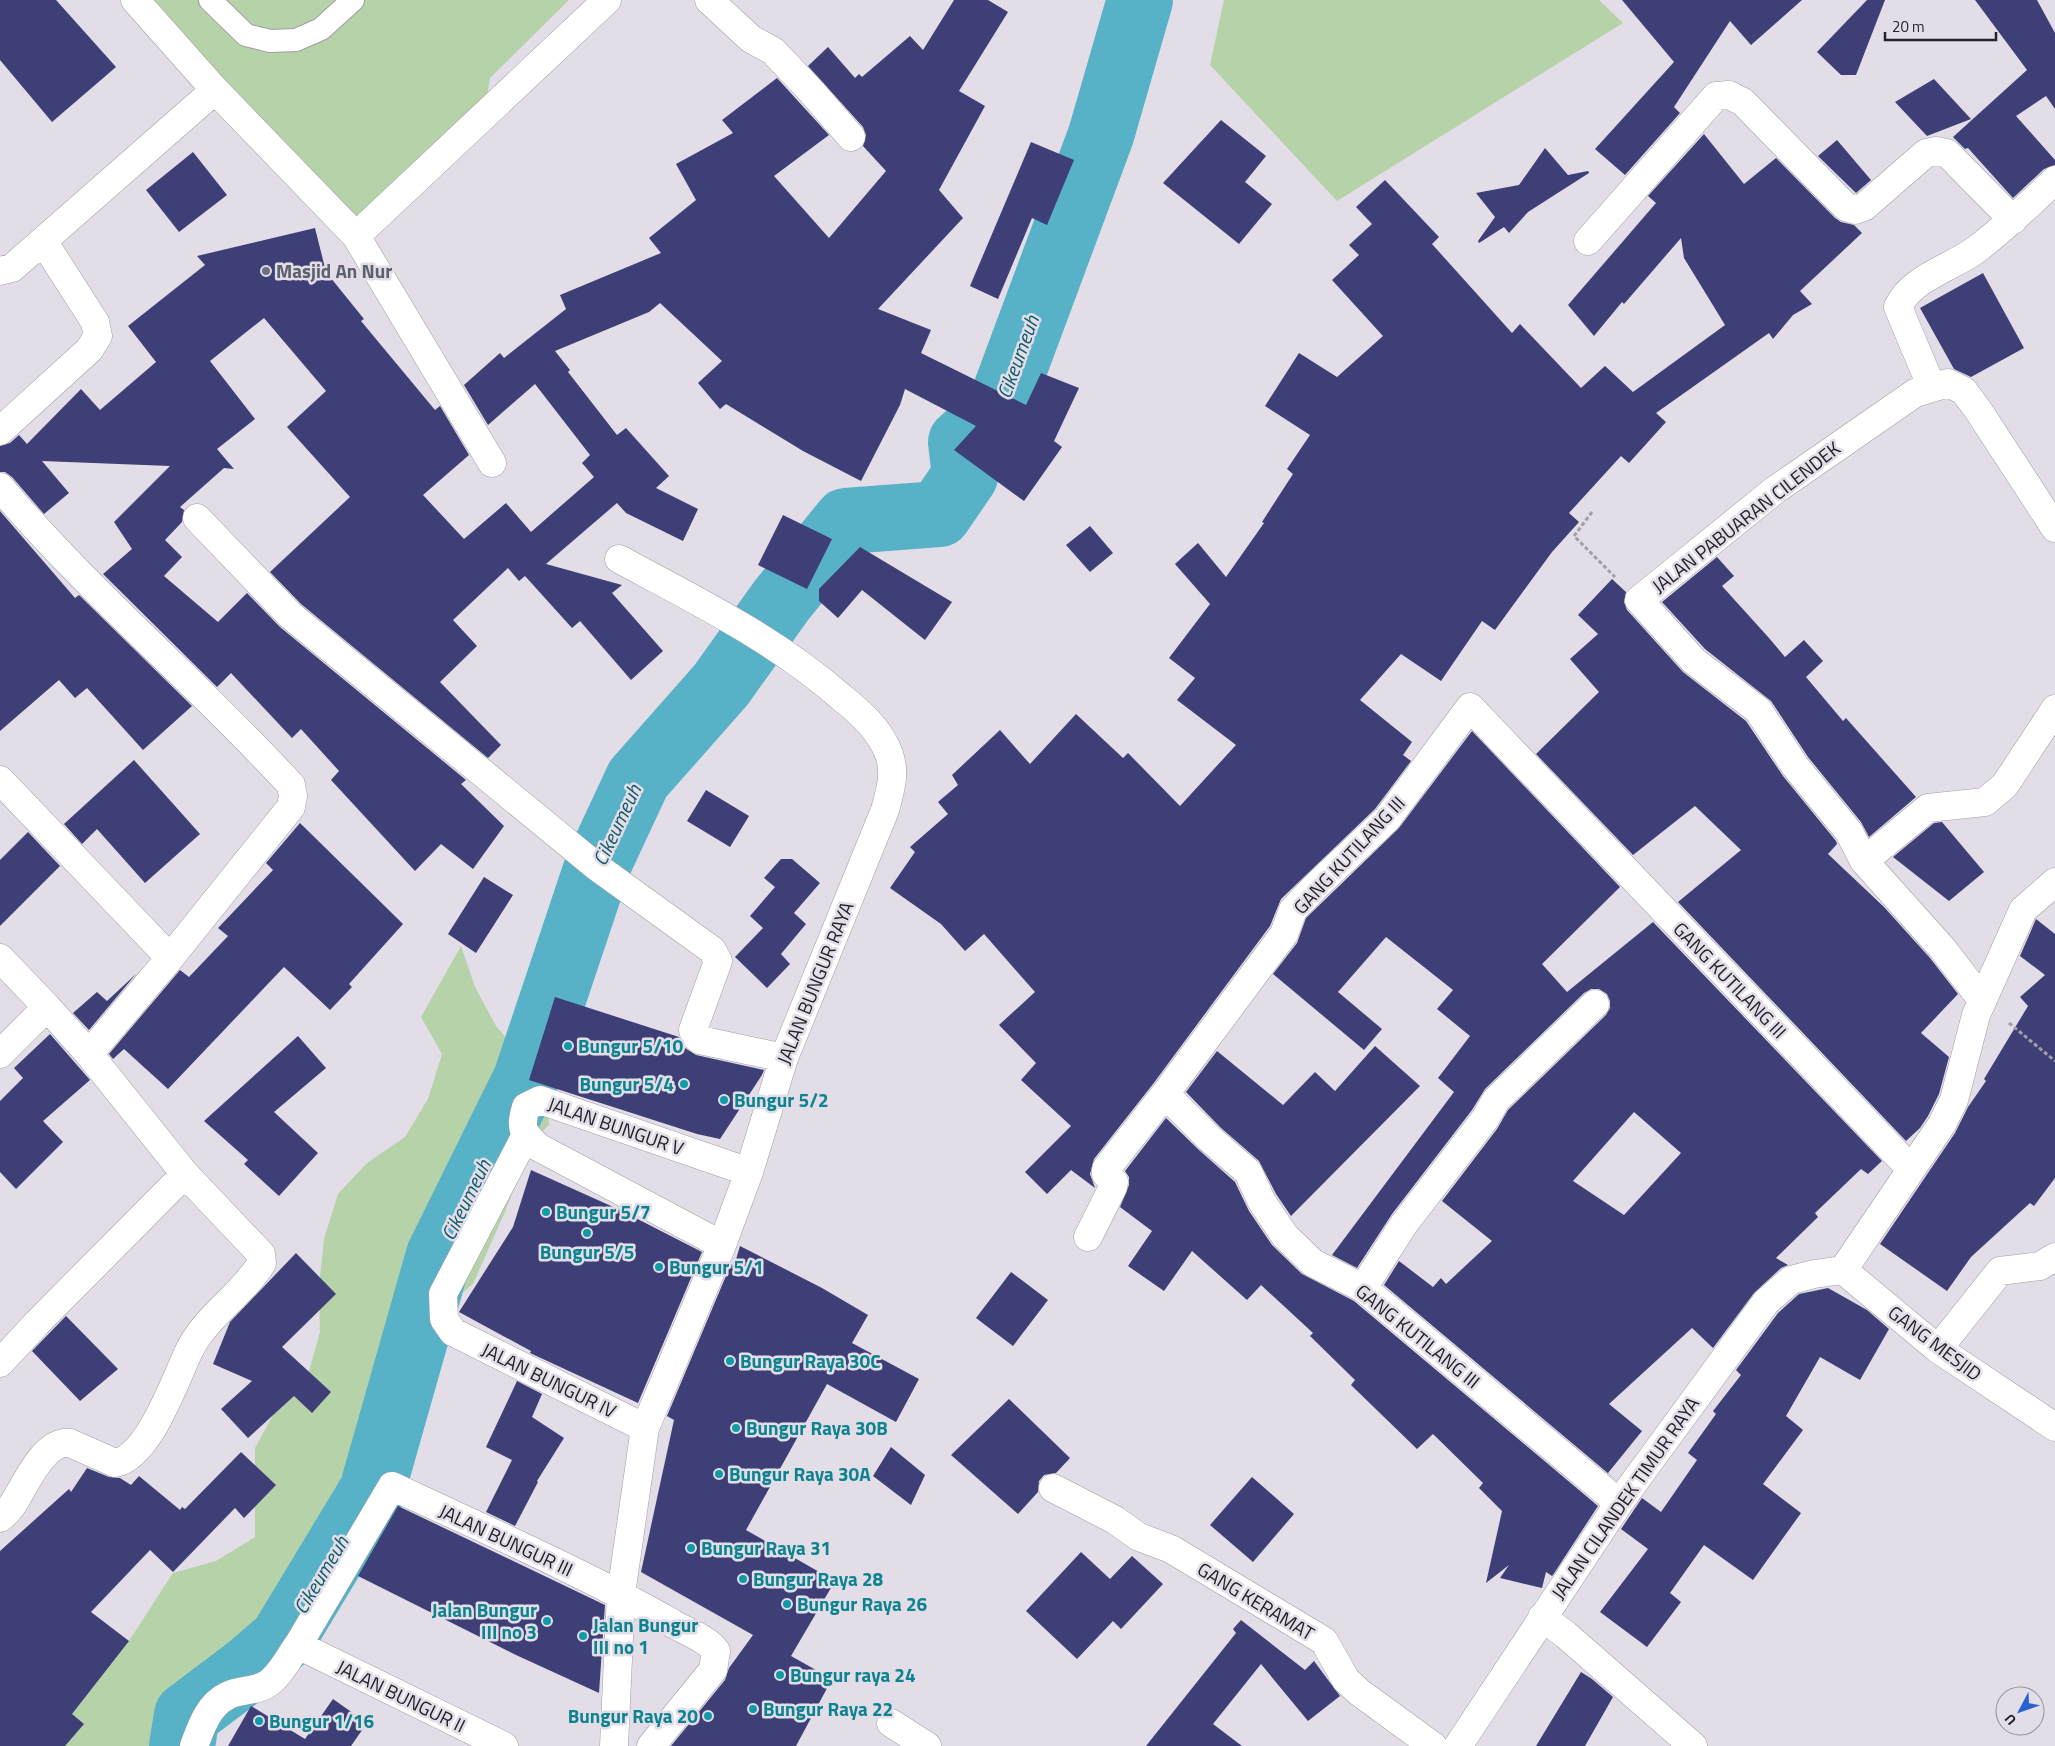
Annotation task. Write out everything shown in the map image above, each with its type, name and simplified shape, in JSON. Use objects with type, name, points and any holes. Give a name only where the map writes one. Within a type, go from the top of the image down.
[{"type":"street","points":[[135,0],[215,90],[356,236],[492,463]]},
{"type":"street","points":[[356,236],[607,0]]},
{"type":"street","points":[[709,0],[744,33],[773,51],[851,136]]},
{"type":"street","points":[[0,271],[12,268],[215,90]]},
{"type":"street","points":[[1588,241],[1716,96],[1729,95],[1743,102],[1846,207],[1855,210],[1864,207],[1926,153],[1936,151],[1947,153],[2013,220]]},
{"type":"street","points":[[1932,388],[1898,307],[1901,300],[1928,276],[1975,250],[2013,220],[2055,180]]},
{"type":"street","points":[[0,431],[89,350],[98,336],[95,322],[44,241]]},
{"type":"street","name":"JALAN PABUARAN CILENDEK","points":[[1982,1000],[1942,948],[1864,861],[1849,832],[1795,766],[1758,710],[1694,661],[1639,600],[1775,490],[1915,393],[1948,383],[1964,391],[2055,528]]},
{"type":"street","points":[[0,487],[22,513],[130,626],[242,732],[291,785],[293,796],[292,807],[90,1054]]},
{"type":"street","points":[[197,518],[290,615],[597,867],[712,950],[718,961],[693,1030],[695,1036],[700,1040],[784,1058]]},
{"type":"street","name":"JALAN BUNGUR RAYA","points":[[614,1746],[621,1594],[646,1428],[722,1245],[749,1172],[784,1058],[885,810],[894,775],[890,756],[880,736],[862,714],[819,677],[773,646],[704,605],[619,559]]},
{"type":"street","name":"GANG KUTILANG III","points":[[1619,1503],[1363,1288],[1313,1263],[1284,1236],[1262,1202],[1248,1172],[1209,1138],[1165,1094],[1284,934],[1293,910],[1387,819],[1470,707],[1910,1169]]},
{"type":"street","points":[[1864,861],[1928,808],[1985,802],[2005,785],[2055,709]]},
{"type":"street","points":[[0,780],[170,958]]},
{"type":"street","points":[[1843,1270],[1942,1124],[1954,1100],[1976,1015],[2023,910],[2055,882]]},
{"type":"street","points":[[0,958],[48,1007],[90,1054],[185,1174],[261,1254],[262,1263],[254,1276],[203,1330],[190,1349],[158,1418],[145,1440],[131,1456],[122,1462],[115,1463],[70,1444],[63,1443],[56,1446],[31,1470],[10,1508],[0,1518]]},
{"type":"street","points":[[1363,1288],[1404,1224],[1485,1119],[1496,1100],[1595,1004]]},
{"type":"street","points":[[0,1054],[48,1007]]},
{"type":"street","points":[[1088,1237],[1113,1188],[1114,1182],[1106,1174],[1106,1169],[1165,1094]]},
{"type":"street","name":"JALAN BUNGUR V","points":[[526,1135],[522,1122],[526,1107],[540,1100],[749,1172]]},
{"type":"street","points":[[526,1135],[538,1147],[722,1245]]},
{"type":"street","name":"JALAN BUNGUR IV","points":[[526,1135],[443,1294],[444,1319],[454,1332],[646,1428]]},
{"type":"street","points":[[0,1364],[38,1322],[185,1174]]},
{"type":"street","points":[[1938,1349],[2000,1271],[2040,1266],[2055,1257]]},
{"type":"street","name":"JALAN CILANDEK TIMUR RAYA","points":[[1458,1746],[1619,1503],[1766,1302],[1791,1280],[1814,1274],[1843,1270]]},
{"type":"street","name":"GANG MESJID","points":[[1843,1270],[1938,1349],[2055,1427]]},
{"type":"street","name":"JALAN BUNGUR III","points":[[298,1645],[392,1486],[621,1594]]},
{"type":"street","name":"GANG KERAMAT","points":[[1053,1488],[1115,1520],[1139,1538],[1171,1549],[1324,1642],[1346,1680],[1358,1692],[1433,1746]]},
{"type":"street","points":[[621,1594],[689,1634],[711,1644],[716,1651],[713,1670],[651,1746]]},
{"type":"street","points":[[1542,1618],[1566,1635],[1692,1746]]},
{"type":"street","points":[[194,1746],[209,1711],[227,1695],[254,1690],[268,1684],[298,1645]]},
{"type":"street","name":"JALAN BUNGUR II","points":[[298,1645],[504,1746]]},
{"type":"street","points":[[892,1723],[927,1746]]},
{"type":"lane","points":[[210,0],[246,34],[270,41],[296,40],[321,29],[353,0]]},
{"type":"path","points":[[1592,512],[1574,536],[1639,600]]},
{"type":"path","points":[[1982,1000],[2055,1061]]},
{"type":"green space","points":[[141,0],[569,0],[490,78],[486,103],[396,187],[392,183],[340,237]]},
{"type":"green space","points":[[1224,0],[1599,0],[1623,23],[1337,201],[1210,65]]},
{"type":"green space","points":[[461,946],[475,987],[496,1026],[545,1087],[549,1125],[534,1139],[473,1284],[441,1310],[412,1340],[411,1380],[418,1424],[400,1461],[367,1487],[372,1491],[336,1566],[273,1669],[188,1746],[0,1746],[0,1731],[58,1698],[97,1682],[116,1641],[129,1641],[173,1573],[216,1561],[255,1537],[255,1448],[277,1408],[307,1378],[320,1332],[319,1286],[324,1239],[338,1194],[367,1163],[405,1137],[428,1099],[442,1054],[421,1017]]},
{"type":"building","points":[[0,0],[56,0],[116,67],[52,122],[0,60]]},
{"type":"building","points":[[954,0],[988,0],[1008,12],[959,91],[985,106],[939,190],[963,218],[878,309],[931,330],[921,353],[1026,405],[1041,373],[1079,388],[1054,441],[1062,447],[1024,501],[954,450],[976,426],[905,389],[900,405],[861,481],[803,451],[726,404],[720,409],[698,383],[722,361],[660,303],[649,312],[555,351],[570,370],[568,372],[617,435],[626,428],[669,476],[656,488],[698,509],[683,541],[626,513],[617,503],[546,564],[622,585],[612,593],[663,651],[631,680],[580,621],[572,628],[525,576],[519,581],[508,568],[453,620],[477,646],[440,682],[501,745],[488,758],[301,604],[270,572],[350,497],[287,427],[326,391],[264,318],[210,361],[255,419],[217,449],[234,469],[224,468],[180,507],[184,510],[182,522],[165,540],[182,557],[164,576],[218,622],[247,593],[280,627],[466,780],[461,784],[504,826],[473,869],[441,844],[415,871],[331,780],[339,771],[301,729],[292,738],[231,673],[217,687],[103,574],[132,549],[114,522],[170,466],[42,461],[69,493],[44,514],[12,477],[5,472],[0,472],[0,446],[10,443],[19,435],[27,444],[81,389],[100,410],[156,362],[128,326],[205,265],[197,256],[315,228],[326,272],[364,319],[361,321],[435,410],[440,406],[469,455],[423,495],[464,539],[506,503],[531,532],[594,477],[582,463],[590,455],[535,384],[488,425],[464,385],[500,353],[504,358],[566,309],[560,295],[661,253],[649,238],[696,200],[676,164],[733,133],[722,120],[777,78],[829,135],[774,176],[829,238],[886,171],[863,146],[866,135],[863,127],[808,66],[828,47],[855,78],[859,74],[862,77],[910,36],[923,50]]},
{"type":"building","points":[[1622,0],[1802,0],[1751,45],[1730,21],[1674,107],[1680,113],[1625,175],[1595,149],[1674,62]]},
{"type":"building","points":[[1867,0],[1885,0],[1856,75],[1841,75],[1817,52]]},
{"type":"building","points":[[1975,0],[2037,0],[2055,33],[2055,109],[2046,96],[2016,116],[2055,160],[2055,165],[2044,169],[2013,198],[1968,148],[1965,149],[1953,137],[2027,70]]},
{"type":"building","points":[[1934,79],[1971,119],[1927,136],[1895,102]]},
{"type":"building","points":[[1221,120],[1266,156],[1245,182],[1272,204],[1239,244],[1163,183]]},
{"type":"building","points":[[1704,134],[1744,184],[1776,158],[1835,218],[1841,222],[1854,225],[1862,233],[1800,291],[1812,304],[1793,315],[1773,339],[1769,333],[1656,413],[1666,422],[1629,463],[1621,456],[1569,513],[1579,522],[1552,552],[1495,630],[1482,621],[1441,681],[1401,654],[1360,700],[1412,742],[1403,755],[1411,761],[1375,809],[1281,899],[1270,926],[1153,1084],[1094,1159],[1090,1174],[1095,1188],[1071,1170],[1047,1194],[1025,1172],[1071,1126],[1021,1080],[1036,1063],[999,1025],[1035,992],[984,934],[965,951],[941,924],[890,888],[915,852],[910,847],[948,814],[938,802],[958,785],[952,775],[1000,730],[1030,764],[1076,714],[1123,758],[1128,753],[1180,806],[1236,745],[1177,700],[1195,678],[1169,658],[1210,604],[1175,564],[1198,543],[1226,577],[1264,523],[1262,522],[1293,474],[1287,469],[1310,435],[1265,406],[1299,353],[1337,377],[1383,336],[1332,280],[1359,255],[1349,245],[1372,224],[1356,207],[1385,180],[1439,237],[1432,244],[1512,333],[1520,324],[1581,388],[1605,366],[1633,392],[1725,325],[1684,258],[1681,238],[1624,304],[1622,302],[1594,336],[1568,305],[1656,203],[1648,196]]},
{"type":"building","points":[[1837,140],[1871,180],[1856,193],[1818,156]]},
{"type":"building","points":[[1031,142],[1074,160],[1047,225],[1032,218],[998,299],[970,286]]},
{"type":"building","points":[[1545,148],[1568,175],[1588,171],[1589,173],[1528,212],[1509,233],[1504,227],[1479,243],[1478,241],[1495,217],[1476,193],[1519,185]]},
{"type":"building","points":[[193,152],[227,195],[179,232],[146,190]]},
{"type":"building","points":[[1983,273],[2024,348],[1971,377],[1954,369],[1920,308]]},
{"type":"building","points":[[0,511],[75,598],[79,595],[192,706],[143,750],[87,688],[75,698],[59,680],[0,731]]},
{"type":"building","points":[[783,515],[832,539],[807,589],[758,565]]},
{"type":"building","points":[[1090,526],[1113,553],[1090,572],[1066,545]]},
{"type":"building","points":[[860,547],[952,602],[925,640],[862,590],[838,618],[819,601],[819,589]]},
{"type":"building","points":[[1717,557],[1734,576],[1722,586],[1785,657],[1804,640],[1823,661],[1806,677],[1843,721],[1846,718],[1916,797],[1869,837],[1861,822],[1808,757],[1771,701],[1705,649],[1662,602]]},
{"type":"building","points":[[1612,579],[1626,592],[1624,602],[1627,610],[1683,672],[1746,721],[1783,776],[1836,841],[1837,844],[1828,854],[1884,907],[1930,958],[1958,994],[1921,1033],[1949,1057],[1939,1094],[1928,1116],[1920,1128],[1906,1141],[1678,902],[1741,850],[1695,806],[1633,855],[1536,754],[1599,692],[1570,659],[1598,634],[1578,615]]},
{"type":"building","points":[[1472,731],[1620,887],[1542,964],[1567,992],[1653,922],[1882,1161],[1868,1174],[1861,1169],[1815,1213],[1818,1217],[1776,1258],[1788,1265],[1781,1268],[1754,1293],[1713,1348],[1692,1328],[1609,1404],[1642,1431],[1608,1473],[1616,1480],[1384,1285],[1399,1261],[1433,1287],[1441,1278],[1446,1284],[1492,1241],[1442,1201],[1497,1129],[1508,1110],[1606,1015],[1610,1008],[1607,994],[1599,989],[1591,989],[1584,993],[1485,1089],[1472,1110],[1392,1214],[1357,1268],[1332,1255],[1454,1092],[1438,1078],[1470,1036],[1437,1009],[1453,990],[1386,937],[1338,992],[1382,1029],[1364,1050],[1273,974],[1297,943],[1306,918],[1399,828]],"holes":[[[1634,1112],[1681,1153],[1624,1215],[1573,1181]]]},
{"type":"building","points":[[134,760],[200,834],[145,883],[97,829],[82,844],[64,824]]},
{"type":"building","points":[[706,790],[749,816],[730,847],[687,821]]},
{"type":"building","points":[[1942,822],[1984,872],[1949,901],[1893,857],[1934,823]]},
{"type":"building","points":[[300,823],[403,924],[349,984],[352,987],[330,1010],[284,967],[168,1089],[124,1049],[113,1059],[109,1054],[180,970],[189,977],[228,936],[218,928],[273,870],[266,863]]},
{"type":"building","points":[[28,832],[60,866],[0,926],[0,860]]},
{"type":"building","points":[[781,859],[792,859],[820,883],[794,913],[806,924],[781,954],[790,964],[767,988],[735,957],[763,928],[750,916],[775,887],[764,878]]},
{"type":"building","points":[[484,877],[513,895],[476,953],[448,934]]},
{"type":"building","points":[[2036,919],[2055,934],[2055,1178],[2034,1206],[2030,1203],[1971,1257],[1947,1291],[1880,1244],[1955,1133],[1968,1107],[1986,1081],[1984,1079],[2028,1006],[2020,997],[2045,975],[2020,956]]},
{"type":"building","points":[[136,974],[89,1030],[73,1013],[97,992],[107,1001]]},
{"type":"building","points":[[555,997],[679,1037],[685,1048],[696,1055],[764,1070],[720,1139],[697,1134],[529,1080]]},
{"type":"building","points":[[50,1034],[90,1080],[43,1121],[63,1142],[16,1189],[0,1172],[0,1101],[23,1078],[14,1068]]},
{"type":"building","points":[[298,1036],[326,1068],[274,1112],[318,1153],[279,1196],[244,1164],[248,1160],[204,1121]]},
{"type":"building","points":[[1375,1046],[1420,1086],[1291,1216],[1276,1194],[1259,1161],[1220,1127],[1186,1092],[1217,1051],[1283,1105],[1315,1072],[1335,1091]]},
{"type":"building","points":[[1166,1118],[1235,1182],[1249,1211],[1272,1245],[1302,1274],[1354,1301],[1598,1506],[1553,1575],[1546,1572],[1542,1588],[1500,1578],[1509,1565],[1486,1583],[1502,1511],[1479,1488],[1483,1483],[1433,1434],[1417,1449],[1351,1385],[1355,1380],[1310,1336],[1313,1333],[1261,1285],[1247,1300],[1192,1251],[1164,1291],[1128,1266],[1152,1231],[1120,1207],[1129,1185],[1129,1177],[1125,1171]]},
{"type":"building","points":[[531,1170],[620,1210],[702,1252],[638,1403],[530,1353],[531,1351],[459,1312],[513,1227]]},
{"type":"building","points":[[740,1246],[822,1288],[868,1315],[852,1343],[919,1379],[896,1422],[827,1384],[746,1530],[835,1581],[791,1656],[832,1679],[796,1746],[671,1746],[725,1680],[729,1668],[753,1635],[641,1572],[674,1420],[667,1416],[731,1264],[734,1266]]},
{"type":"building","points":[[296,1253],[336,1294],[282,1347],[331,1392],[312,1413],[294,1396],[248,1438],[221,1409],[252,1381],[213,1364],[230,1322]]},
{"type":"building","points":[[1011,1272],[1048,1300],[1013,1346],[976,1318]]},
{"type":"building","points":[[1828,1288],[1867,1310],[1889,1329],[1860,1380],[1820,1357],[1786,1416],[1803,1430],[1763,1484],[1801,1513],[1753,1580],[1704,1545],[1670,1593],[1681,1602],[1647,1647],[1600,1612],[1648,1549],[1621,1529],[1642,1498],[1661,1512],[1697,1460],[1688,1453],[1716,1414],[1713,1411],[1741,1375],[1736,1370],[1778,1313],[1799,1294]]},
{"type":"building","points":[[66,1316],[118,1369],[80,1401],[32,1351]]},
{"type":"building","points":[[517,1381],[542,1394],[532,1417],[564,1438],[537,1481],[515,1526],[486,1512],[512,1460],[486,1447]]},
{"type":"building","points":[[1009,1399],[1070,1458],[1056,1473],[1044,1475],[1039,1481],[1038,1492],[1018,1514],[951,1455]]},
{"type":"building","points":[[891,1447],[925,1475],[911,1505],[873,1476]]},
{"type":"building","points":[[241,1452],[276,1485],[244,1518],[235,1508],[173,1572],[150,1550],[91,1612],[129,1641],[72,1714],[84,1724],[65,1746],[0,1746],[0,1551],[69,1489],[71,1492],[87,1468],[109,1477],[120,1478],[131,1485],[139,1476],[180,1510],[182,1507],[185,1509]]},
{"type":"building","points":[[1252,1477],[1294,1514],[1253,1562],[1210,1525]]},
{"type":"building","points":[[398,1506],[605,1605],[599,1693],[516,1655],[358,1576]]},
{"type":"building","points":[[1081,1552],[1110,1579],[1132,1556],[1163,1584],[1121,1629],[1113,1621],[1077,1659],[1026,1611]]},
{"type":"building","points":[[1241,1620],[1305,1670],[1314,1661],[1340,1696],[1308,1721],[1261,1664],[1213,1724],[1242,1746],[1146,1746],[1236,1633],[1233,1629]]},
{"type":"building","points":[[1581,1672],[1613,1697],[1585,1746],[1536,1746]]},
{"type":"building","points":[[333,1699],[367,1723],[351,1746],[228,1746],[251,1706],[305,1739]]},
{"type":"waterway","name":"Cikeumeuh","points":[[182,1746],[187,1715],[248,1669],[282,1640],[372,1491],[439,1255],[526,1079],[597,867],[638,779],[721,685],[781,601],[846,521],[939,514],[965,476],[961,442],[999,409],[1101,135],[1140,0]]},
{"type":"place","name":"Masjid An Nur","points":[[266,271]]},
{"type":"place","name":"Bungur 5/10","points":[[568,1046]]},
{"type":"place","name":"Bungur 5/4","points":[[684,1084]]},
{"type":"place","name":"Bungur 5/2","points":[[724,1100]]},
{"type":"place","name":"Bungur 5/7","points":[[546,1212]]},
{"type":"place","name":"Bungur 5/5","points":[[587,1233]]},
{"type":"place","name":"Bungur 5/1","points":[[659,1267]]},
{"type":"place","name":"Bungur Raya 30C","points":[[730,1361]]},
{"type":"place","name":"Bungur Raya 30B","points":[[736,1428]]},
{"type":"place","name":"Bungur Raya 30A","points":[[719,1474]]},
{"type":"place","name":"Bungur Raya 31","points":[[691,1548]]},
{"type":"place","name":"Bungur Raya 28","points":[[743,1579]]},
{"type":"place","name":"Bungur Raya 26","points":[[787,1604]]},
{"type":"place","name":"Jalan Bungur III no 3","points":[[547,1621]]},
{"type":"place","name":"Jalan Bungur III no 1","points":[[583,1636]]},
{"type":"place","name":"Bungur raya 24","points":[[780,1675]]},
{"type":"place","name":"Bungur Raya 22","points":[[753,1709]]},
{"type":"place","name":"Bungur Raya 20","points":[[708,1716]]},
{"type":"place","name":"Bungur 1/16","points":[[259,1721]]}]
